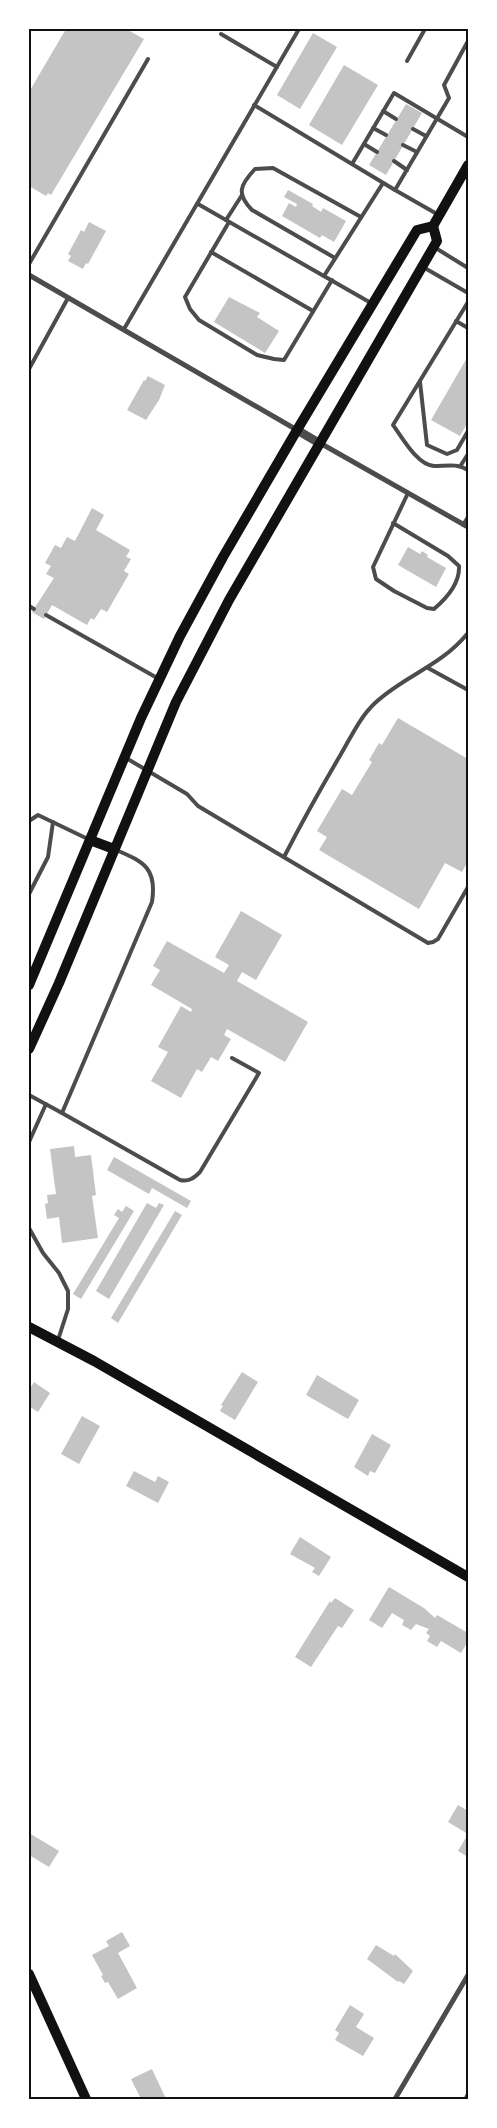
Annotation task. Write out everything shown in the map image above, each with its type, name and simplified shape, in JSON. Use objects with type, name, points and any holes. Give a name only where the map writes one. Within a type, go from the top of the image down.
[{"type":"main road","points":[[29,1049],[60,983],[176,702],[225,608],[434,247],[437,241],[433,226],[468,166]]},
{"type":"main road","points":[[29,985],[124,757],[159,679],[197,603],[297,430],[417,230],[433,226]]},
{"type":"main road","points":[[90,840],[114,849]]},
{"type":"main road","points":[[29,1328],[102,1366],[468,1577]]},
{"type":"main road","points":[[29,1974],[32,1989],[86,2099]]},
{"type":"street","points":[[29,275],[466,526]]},
{"type":"street","points":[[395,2099],[468,1975]]},
{"type":"street","points":[[466,2099],[468,2095]]},
{"type":"lane","points":[[124,329],[299,29]]},
{"type":"lane","points":[[407,62],[425,29]]},
{"type":"lane","points":[[221,34],[277,67]]},
{"type":"lane","points":[[395,190],[449,98],[444,85],[468,41]]},
{"type":"lane","points":[[29,264],[148,59]]},
{"type":"lane","points":[[352,164],[394,93],[468,137]]},
{"type":"lane","points":[[254,105],[439,215]]},
{"type":"lane","points":[[383,111],[396,119]]},
{"type":"lane","points":[[373,128],[386,135]]},
{"type":"lane","points":[[413,129],[426,136]]},
{"type":"lane","points":[[364,144],[377,152]]},
{"type":"lane","points":[[404,145],[417,152]]},
{"type":"lane","points":[[394,161],[407,170]]},
{"type":"lane","points":[[332,280],[284,360],[257,355],[199,320],[190,310],[185,297],[242,195],[244,180],[255,170],[273,168],[361,217]]},
{"type":"lane","points":[[324,276],[383,183]]},
{"type":"lane","points":[[242,195],[244,202],[252,210],[335,258]]},
{"type":"lane","points":[[198,204],[372,303]]},
{"type":"lane","points":[[434,247],[468,268]]},
{"type":"lane","points":[[211,252],[313,312]]},
{"type":"lane","points":[[423,267],[468,293]]},
{"type":"lane","points":[[29,369],[68,298]]},
{"type":"lane","points":[[468,302],[393,425],[412,452],[431,466],[461,466],[468,470]]},
{"type":"lane","points":[[456,321],[468,328]]},
{"type":"lane","points":[[420,382],[427,444],[446,454],[457,450],[468,431]]},
{"type":"lane","points":[[461,466],[468,454]]},
{"type":"lane","points":[[393,523],[448,556],[459,566],[459,574],[452,591],[434,609],[427,608],[394,591],[376,579],[373,567],[393,523],[408,493]]},
{"type":"lane","points":[[466,526],[468,516]]},
{"type":"lane","points":[[29,606],[34,608]]},
{"type":"lane","points":[[46,615],[159,679]]},
{"type":"lane","points":[[284,857],[321,788],[361,720],[373,705],[388,692],[447,655],[467,636]]},
{"type":"lane","points":[[428,668],[468,690]]},
{"type":"lane","points":[[124,757],[186,794],[198,806],[428,943],[438,939],[468,887]]},
{"type":"lane","points":[[29,821],[38,814],[90,840]]},
{"type":"lane","points":[[29,894],[48,857],[53,822]]},
{"type":"lane","points":[[62,1113],[152,902],[154,889],[152,876],[148,868],[132,857],[114,849]]},
{"type":"lane","points":[[29,1094],[180,1180],[185,1181],[194,1178],[200,1172],[258,1072],[232,1058]]},
{"type":"lane","points":[[29,1142],[46,1104]]},
{"type":"lane","points":[[29,1228],[68,1290],[68,1309],[57,1342]]},
{"type":"building","points":[[66,29],[126,29],[144,39],[51,195],[48,193],[46,196],[29,186],[29,92]]},
{"type":"building","points":[[313,33],[337,47],[300,109],[277,95]]},
{"type":"building","points":[[344,65],[378,85],[342,145],[309,125]]},
{"type":"building","points":[[406,104],[422,113],[386,175],[369,165]]},
{"type":"building","points":[[288,190],[313,204],[312,206],[321,212],[323,208],[346,221],[334,242],[322,235],[320,238],[282,216],[289,203],[296,207],[297,204],[284,197]]},
{"type":"building","points":[[89,222],[106,231],[88,264],[86,263],[83,269],[68,261],[71,256],[68,254],[81,230],[84,232]]},
{"type":"building","points":[[229,297],[260,313],[257,317],[279,331],[265,353],[214,322]]},
{"type":"building","points":[[468,356],[468,422],[460,436],[431,420]]},
{"type":"building","points":[[148,376],[165,385],[159,400],[146,420],[127,410]]},
{"type":"building","points":[[92,508],[104,515],[96,530],[130,550],[126,557],[131,559],[124,571],[129,574],[107,612],[101,609],[94,620],[91,618],[87,625],[52,605],[44,619],[32,612],[54,578],[46,574],[51,566],[45,563],[55,545],[61,548],[67,537],[75,541]]},
{"type":"building","points":[[408,547],[420,554],[422,551],[428,555],[427,557],[446,568],[436,587],[398,565]]},
{"type":"building","points":[[398,718],[468,759],[468,825],[466,829],[468,831],[468,861],[462,872],[445,863],[419,909],[319,850],[327,837],[317,831],[342,789],[352,795],[372,762],[369,760],[379,743],[382,745]]},
{"type":"building","points":[[241,911],[282,935],[256,980],[242,972],[237,981],[308,1022],[285,1062],[227,1029],[224,1035],[231,1039],[218,1061],[211,1057],[202,1072],[197,1069],[181,1098],[151,1081],[168,1052],[158,1047],[181,1006],[191,1012],[192,1009],[151,985],[160,970],[153,966],[167,941],[224,973],[229,965],[215,957]]},
{"type":"building","points":[[74,1146],[75,1157],[91,1155],[96,1195],[92,1196],[98,1238],[62,1243],[59,1217],[47,1219],[45,1204],[48,1203],[47,1195],[56,1194],[50,1149]]},
{"type":"building","points":[[114,1157],[191,1201],[187,1208],[152,1188],[149,1194],[107,1170]]},
{"type":"building","points":[[147,1203],[156,1208],[159,1203],[164,1205],[109,1299],[96,1291]]},
{"type":"building","points":[[126,1206],[134,1211],[81,1299],[73,1294],[119,1218],[114,1215],[118,1209],[122,1212]]},
{"type":"building","points":[[175,1211],[182,1215],[118,1323],[111,1318]]},
{"type":"building","points":[[242,1372],[258,1382],[235,1420],[220,1411],[223,1406],[221,1405]]},
{"type":"building","points":[[317,1375],[359,1400],[348,1419],[306,1395]]},
{"type":"building","points":[[34,1382],[50,1393],[38,1412],[30,1407],[29,1409],[29,1390]]},
{"type":"building","points":[[82,1416],[100,1426],[79,1464],[61,1454]]},
{"type":"building","points":[[372,1434],[391,1445],[375,1473],[370,1471],[368,1476],[354,1467]]},
{"type":"building","points":[[134,1471],[155,1482],[158,1476],[169,1482],[158,1503],[126,1486]]},
{"type":"building","points":[[300,1537],[331,1557],[319,1576],[312,1572],[315,1568],[290,1554]]},
{"type":"building","points":[[389,1587],[424,1608],[435,1618],[437,1615],[468,1633],[468,1641],[461,1653],[441,1641],[437,1647],[427,1641],[430,1636],[426,1633],[429,1629],[416,1624],[411,1630],[402,1625],[404,1620],[392,1613],[382,1628],[369,1620]]},
{"type":"building","points":[[335,1598],[354,1610],[342,1628],[338,1626],[311,1667],[295,1657],[330,1601],[331,1603]]},
{"type":"building","points":[[458,1805],[468,1811],[466,1817],[468,1819],[468,1834],[448,1822]]},
{"type":"building","points":[[29,1833],[59,1851],[49,1867],[29,1855]]},
{"type":"building","points":[[468,1834],[468,1857],[458,1851]]},
{"type":"building","points":[[122,1932],[130,1946],[118,1953],[137,1988],[118,1999],[108,1982],[105,1983],[101,1976],[103,1975],[92,1955],[109,1946],[106,1941]]},
{"type":"building","points":[[376,1945],[394,1956],[395,1954],[413,1971],[404,1984],[398,1982],[367,1959]]},
{"type":"building","points":[[350,2005],[364,2014],[356,2027],[374,2038],[363,2056],[335,2040],[339,2033],[335,2030]]},
{"type":"building","points":[[152,2069],[166,2099],[141,2099],[131,2079]]}]
